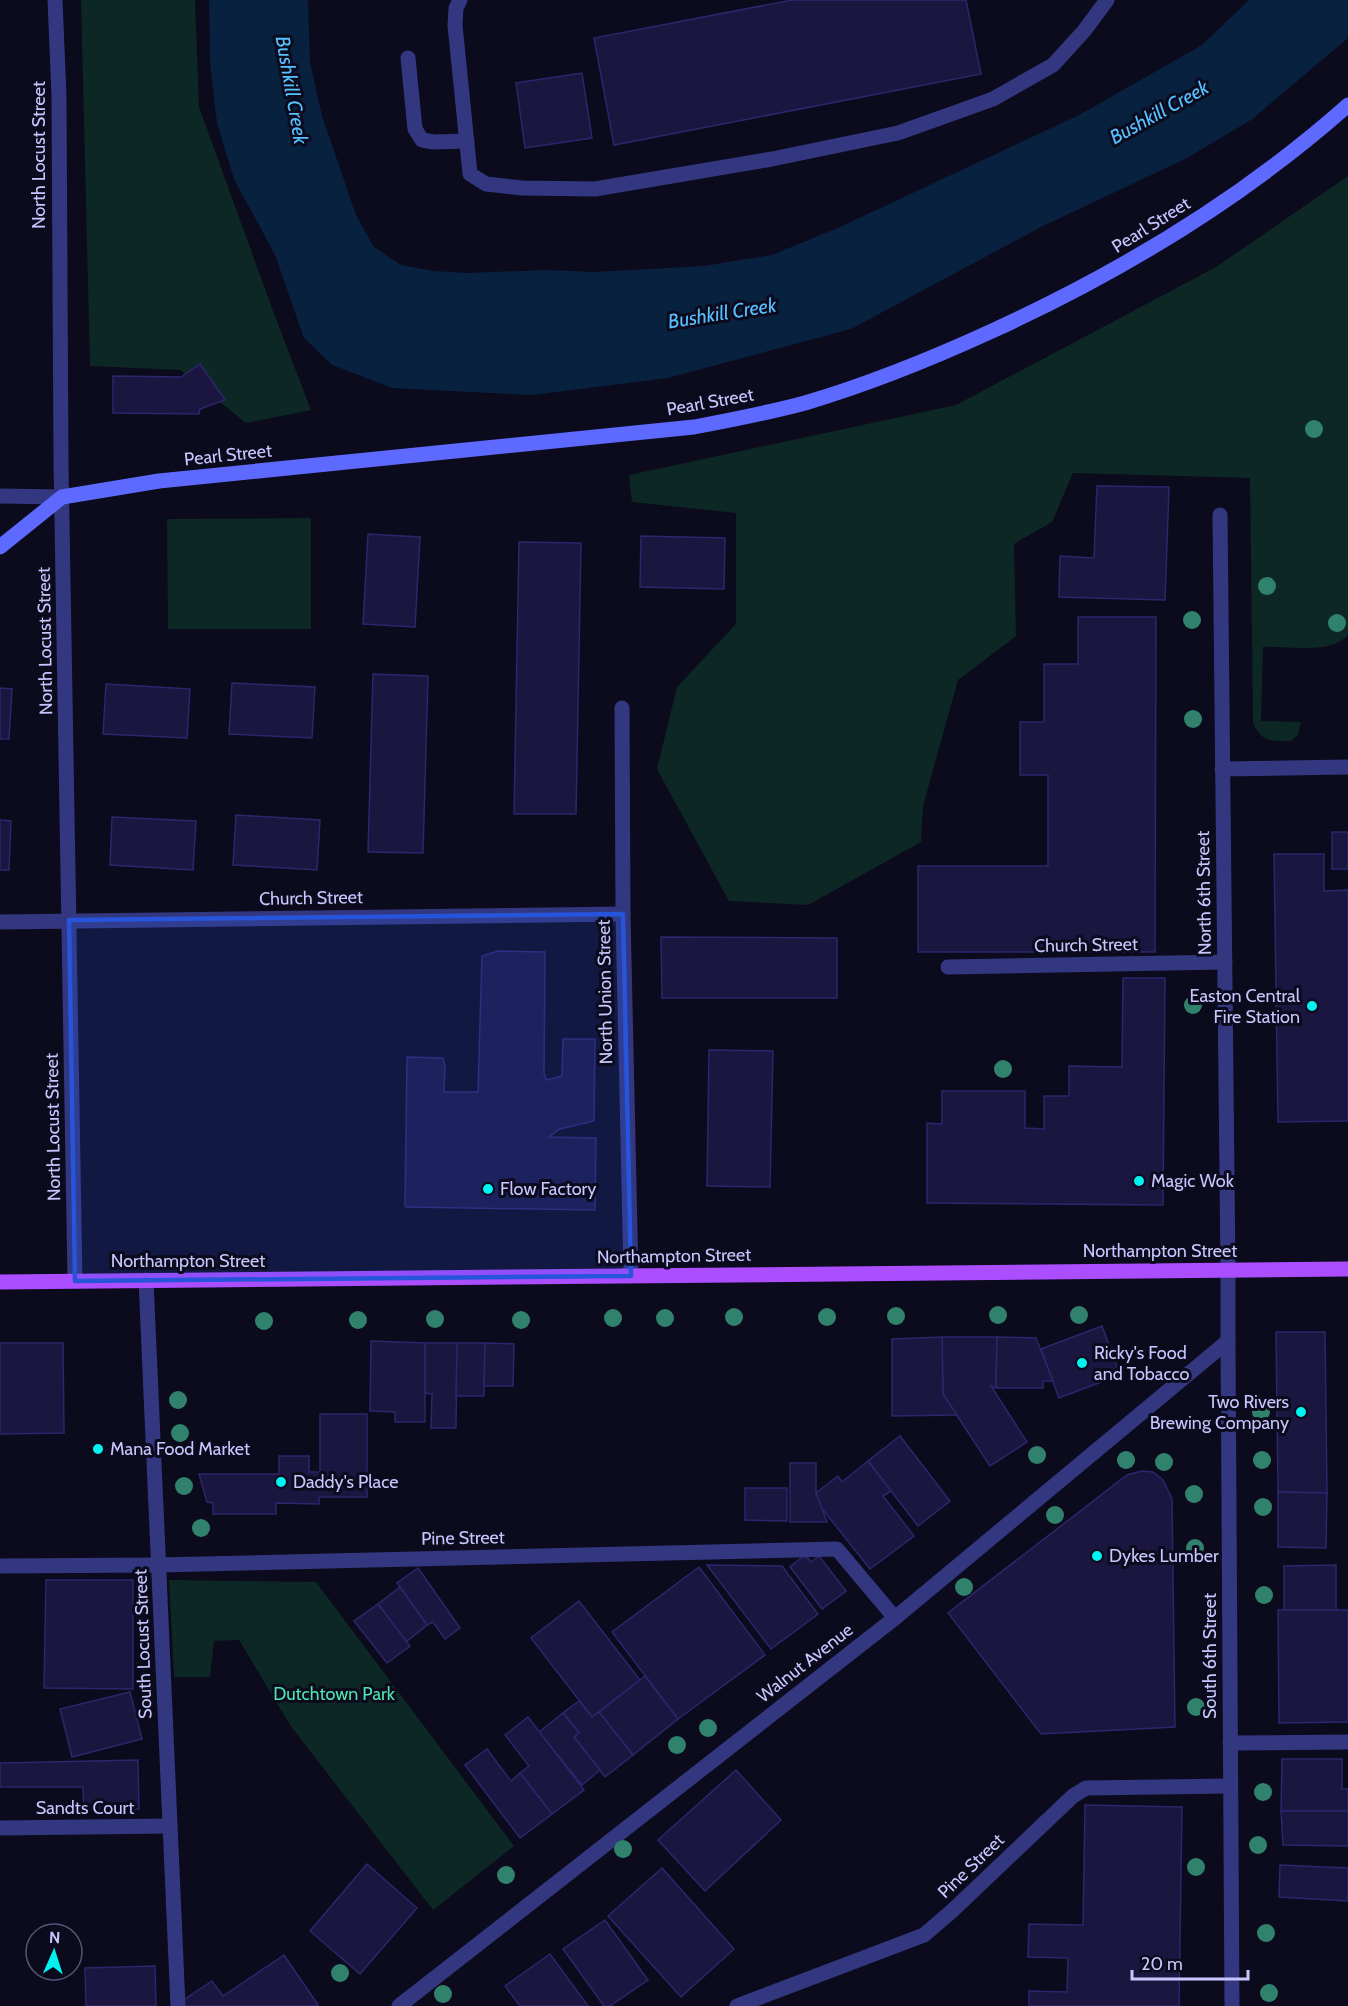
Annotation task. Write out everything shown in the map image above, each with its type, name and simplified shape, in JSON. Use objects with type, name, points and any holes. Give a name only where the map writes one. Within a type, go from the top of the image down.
[{"type":"main road","name":"Pearl Street","points":[[62,497],[159,481],[694,427],[805,402],[909,368],[1022,318],[1089,285],[1193,223],[1292,151],[1348,105]]},
{"type":"main road","points":[[0,547],[62,497]]},
{"type":"main road","name":"Northampton Street","points":[[0,1282],[1348,1269]]},
{"type":"street","name":"North Locust Street","points":[[55,0],[59,96],[62,497],[75,1281]]},
{"type":"street","points":[[460,0],[456,8],[455,25],[471,174],[486,183],[522,188],[595,189],[772,159],[898,133],[993,99],[1053,65],[1084,31],[1107,0]]},
{"type":"street","points":[[408,58],[416,129],[422,140],[467,141]]},
{"type":"street","name":"Pearl Street","points":[[0,496],[62,497]]},
{"type":"street","name":"North 6th Street","points":[[1220,515],[1228,1270]]},
{"type":"street","name":"North Union Street","points":[[622,708],[623,914],[632,1276]]},
{"type":"street","points":[[1222,769],[1348,766]]},
{"type":"street","name":"Church Street","points":[[0,922],[623,914]]},
{"type":"street","name":"Church Street","points":[[948,967],[1225,962]]},
{"type":"street","name":"South 6th Street","points":[[1228,1270],[1232,2006]]},
{"type":"street","name":"South Locust Street","points":[[146,1280],[178,2006]]},
{"type":"street","name":"Walnut Avenue","points":[[399,2006],[895,1618],[1228,1341]]},
{"type":"street","name":"Pine Street","points":[[0,1566],[159,1565],[837,1549],[895,1618]]},
{"type":"street","points":[[1230,1743],[1348,1742]]},
{"type":"street","name":"Pine Street","points":[[737,2006],[924,1935],[1073,1796],[1086,1788],[1230,1786]]},
{"type":"street","name":"Sandts Court","points":[[0,1828],[170,1827]]},
{"type":"highlighted area","points":[[623,914],[631,1276],[75,1281],[69,920]]},
{"type":"green space","points":[[81,0],[195,0],[199,107],[311,410],[246,423],[180,370],[90,366]]},
{"type":"green space","points":[[1348,176],[1348,635],[1340,641],[1319,647],[1263,647],[1261,721],[1301,722],[1298,735],[1291,741],[1268,740],[1256,730],[1253,723],[1250,478],[1073,473],[1052,522],[1014,544],[1016,636],[958,680],[923,806],[921,842],[808,905],[729,901],[657,769],[677,687],[736,624],[736,513],[632,502],[629,475],[956,405],[1216,267]]},
{"type":"green space","points":[[311,518],[311,629],[168,629],[167,519]]},
{"type":"green space","name":"Dutchtown Park","points":[[169,1580],[316,1582],[514,1846],[433,1910],[290,1725],[239,1640],[214,1641],[210,1677],[174,1677]]},
{"type":"water","name":"Bushkill Creek","points":[[209,0],[308,0],[310,62],[322,116],[356,215],[374,247],[401,265],[434,271],[466,273],[546,270],[594,272],[704,266],[772,255],[840,227],[1079,115],[1202,45],[1249,0],[1348,0],[1348,38],[1251,120],[1185,159],[1041,227],[851,329],[668,378],[532,395],[392,388],[332,365],[304,338],[275,255],[234,179],[217,123],[210,63]]},
{"type":"building","points":[[792,0],[966,0],[981,74],[614,145],[594,38]]},
{"type":"building","points":[[582,73],[592,138],[525,148],[516,83]]},
{"type":"building","points":[[200,364],[225,400],[200,409],[199,414],[113,413],[113,376],[181,377]]},
{"type":"building","points":[[1097,486],[1169,487],[1165,600],[1059,597],[1060,556],[1094,558]]},
{"type":"building","points":[[368,534],[420,537],[415,627],[363,624]]},
{"type":"building","points":[[641,536],[725,538],[724,589],[640,587]]},
{"type":"building","points":[[519,542],[581,543],[576,814],[514,814]]},
{"type":"building","points":[[1078,617],[1156,617],[1155,952],[918,952],[918,866],[1048,866],[1048,775],[1020,775],[1020,722],[1044,722],[1044,664],[1078,664]]},
{"type":"building","points":[[373,674],[428,676],[423,853],[368,852]]},
{"type":"building","points":[[232,683],[315,687],[312,738],[229,734]]},
{"type":"building","points":[[106,684],[190,689],[187,738],[103,734]]},
{"type":"building","points":[[0,688],[12,689],[9,739],[0,739]]},
{"type":"building","points":[[236,815],[320,820],[317,870],[233,865]]},
{"type":"building","points":[[112,817],[196,821],[193,870],[110,865]]},
{"type":"building","points":[[0,820],[11,821],[9,870],[0,870]]},
{"type":"building","points":[[1332,832],[1348,832],[1348,869],[1332,869]]},
{"type":"building","name":"Easton Central Fire Station","points":[[1274,854],[1324,854],[1324,891],[1348,890],[1348,1121],[1278,1122]]},
{"type":"building","points":[[661,937],[837,938],[837,998],[662,998]]},
{"type":"building","points":[[498,951],[545,952],[544,1073],[546,1080],[562,1076],[563,1039],[595,1039],[594,1121],[560,1129],[549,1137],[596,1138],[595,1210],[406,1207],[405,1205],[407,1057],[443,1058],[444,1092],[478,1092],[482,956]]},
{"type":"building","points":[[1123,978],[1165,978],[1163,1205],[927,1203],[927,1123],[942,1124],[942,1091],[1025,1091],[1025,1128],[1044,1129],[1044,1096],[1069,1096],[1069,1066],[1122,1067]]},
{"type":"building","points":[[709,1050],[773,1051],[770,1187],[707,1186]]},
{"type":"building","points":[[1102,1326],[1120,1375],[1059,1398],[1041,1349]]},
{"type":"building","name":"Two Rivers Brewing Company","points":[[1276,1332],[1325,1332],[1327,1493],[1278,1492]]},
{"type":"building","points":[[942,1337],[997,1337],[996,1388],[991,1386],[1027,1442],[990,1466],[943,1394]]},
{"type":"building","points":[[942,1337],[943,1394],[957,1415],[892,1416],[892,1339]]},
{"type":"building","points":[[997,1337],[1036,1338],[1053,1381],[1043,1381],[1043,1388],[996,1388]]},
{"type":"building","points":[[371,1341],[425,1343],[425,1422],[395,1422],[395,1412],[370,1411]]},
{"type":"building","points":[[0,1343],[63,1343],[64,1433],[0,1434]]},
{"type":"building","points":[[425,1343],[457,1343],[456,1428],[431,1428],[432,1394],[425,1393]]},
{"type":"building","points":[[457,1343],[485,1343],[484,1396],[456,1396]]},
{"type":"building","points":[[485,1343],[514,1344],[513,1386],[484,1386]]},
{"type":"building","points":[[320,1414],[367,1414],[367,1497],[319,1497],[319,1504],[276,1503],[276,1514],[213,1514],[213,1503],[207,1502],[199,1474],[279,1474],[279,1456],[309,1456],[309,1472],[320,1472]]},
{"type":"building","points":[[900,1436],[950,1501],[918,1526],[868,1461]]},
{"type":"building","points":[[868,1461],[891,1491],[883,1496],[914,1536],[870,1569],[820,1506],[816,1493],[838,1476],[842,1482]]},
{"type":"building","points":[[790,1463],[816,1463],[816,1493],[827,1522],[790,1522]]},
{"type":"building","name":"Dykes Lumber","points":[[1142,1471],[1153,1472],[1163,1480],[1172,1499],[1175,1727],[1041,1734],[948,1613],[1127,1475]]},
{"type":"building","points":[[745,1488],[787,1488],[787,1521],[745,1520]]},
{"type":"building","points":[[1278,1492],[1327,1493],[1326,1548],[1278,1547]]},
{"type":"building","points":[[805,1555],[811,1562],[819,1556],[846,1591],[822,1609],[790,1567]]},
{"type":"building","points":[[707,1565],[782,1566],[818,1614],[771,1649]]},
{"type":"building","points":[[1336,1565],[1336,1611],[1284,1610],[1284,1566]]},
{"type":"building","points":[[699,1567],[765,1655],[678,1719],[612,1632]]},
{"type":"building","points":[[418,1568],[460,1628],[445,1639],[433,1622],[427,1625],[397,1583]]},
{"type":"building","points":[[46,1580],[133,1580],[133,1689],[44,1688]]},
{"type":"building","points":[[400,1587],[427,1625],[406,1642],[378,1604]]},
{"type":"building","points":[[579,1601],[640,1680],[592,1717],[531,1638]]},
{"type":"building","points":[[378,1604],[410,1646],[387,1663],[354,1621]]},
{"type":"building","points":[[1278,1610],[1348,1610],[1348,1722],[1279,1723]]},
{"type":"building","points":[[645,1676],[678,1719],[633,1755],[599,1712]]},
{"type":"building","points":[[130,1692],[142,1739],[72,1757],[60,1709]]},
{"type":"building","points":[[579,1701],[592,1717],[599,1712],[633,1755],[605,1777],[574,1737],[579,1733],[563,1713]]},
{"type":"building","points":[[563,1713],[579,1733],[574,1737],[600,1770],[582,1785],[539,1732]]},
{"type":"building","points":[[528,1717],[584,1790],[552,1814],[520,1773],[529,1766],[505,1735]]},
{"type":"building","points":[[487,1749],[511,1781],[520,1773],[552,1814],[520,1838],[465,1765]]},
{"type":"building","points":[[1282,1759],[1342,1759],[1342,1789],[1348,1789],[1348,1811],[1281,1811]]},
{"type":"building","points":[[138,1760],[139,1809],[84,1810],[83,1787],[0,1787],[0,1763]]},
{"type":"building","points":[[736,1770],[781,1820],[705,1891],[658,1840]]},
{"type":"building","points":[[1085,1805],[1182,1807],[1179,2006],[1029,2006],[1029,1991],[1067,1992],[1068,1958],[1028,1957],[1029,1924],[1083,1925]]},
{"type":"building","points":[[1281,1811],[1348,1811],[1348,1846],[1283,1845]]},
{"type":"building","points":[[367,1864],[417,1908],[360,1974],[310,1931]]},
{"type":"building","points":[[1280,1865],[1348,1868],[1348,1901],[1279,1897]]},
{"type":"building","points":[[662,1868],[734,1949],[681,1997],[608,1916]]},
{"type":"building","points":[[605,1920],[648,1980],[610,2006],[604,2006],[563,1949]]},
{"type":"building","points":[[550,1954],[588,2006],[520,2006],[505,1986]]},
{"type":"building","points":[[284,1955],[317,2006],[185,2006],[182,2001],[212,1981],[223,1996]]},
{"type":"building","points":[[155,1966],[156,2006],[86,2006],[85,1968]]},
{"type":"place","name":"Easton Central Fire Station","points":[[1312,1006]]},
{"type":"place","name":"Magic Wok","points":[[1139,1181]]},
{"type":"place","name":"Flow Factory","points":[[488,1189]]},
{"type":"place","name":"Ricky's Food and Tobacco","points":[[1082,1363]]},
{"type":"place","name":"Two Rivers Brewing Company","points":[[1301,1412]]},
{"type":"place","name":"Mana Food Market","points":[[98,1449]]},
{"type":"place","name":"Daddy's Place","points":[[281,1482]]},
{"type":"place","name":"Dykes Lumber","points":[[1097,1556]]}]
